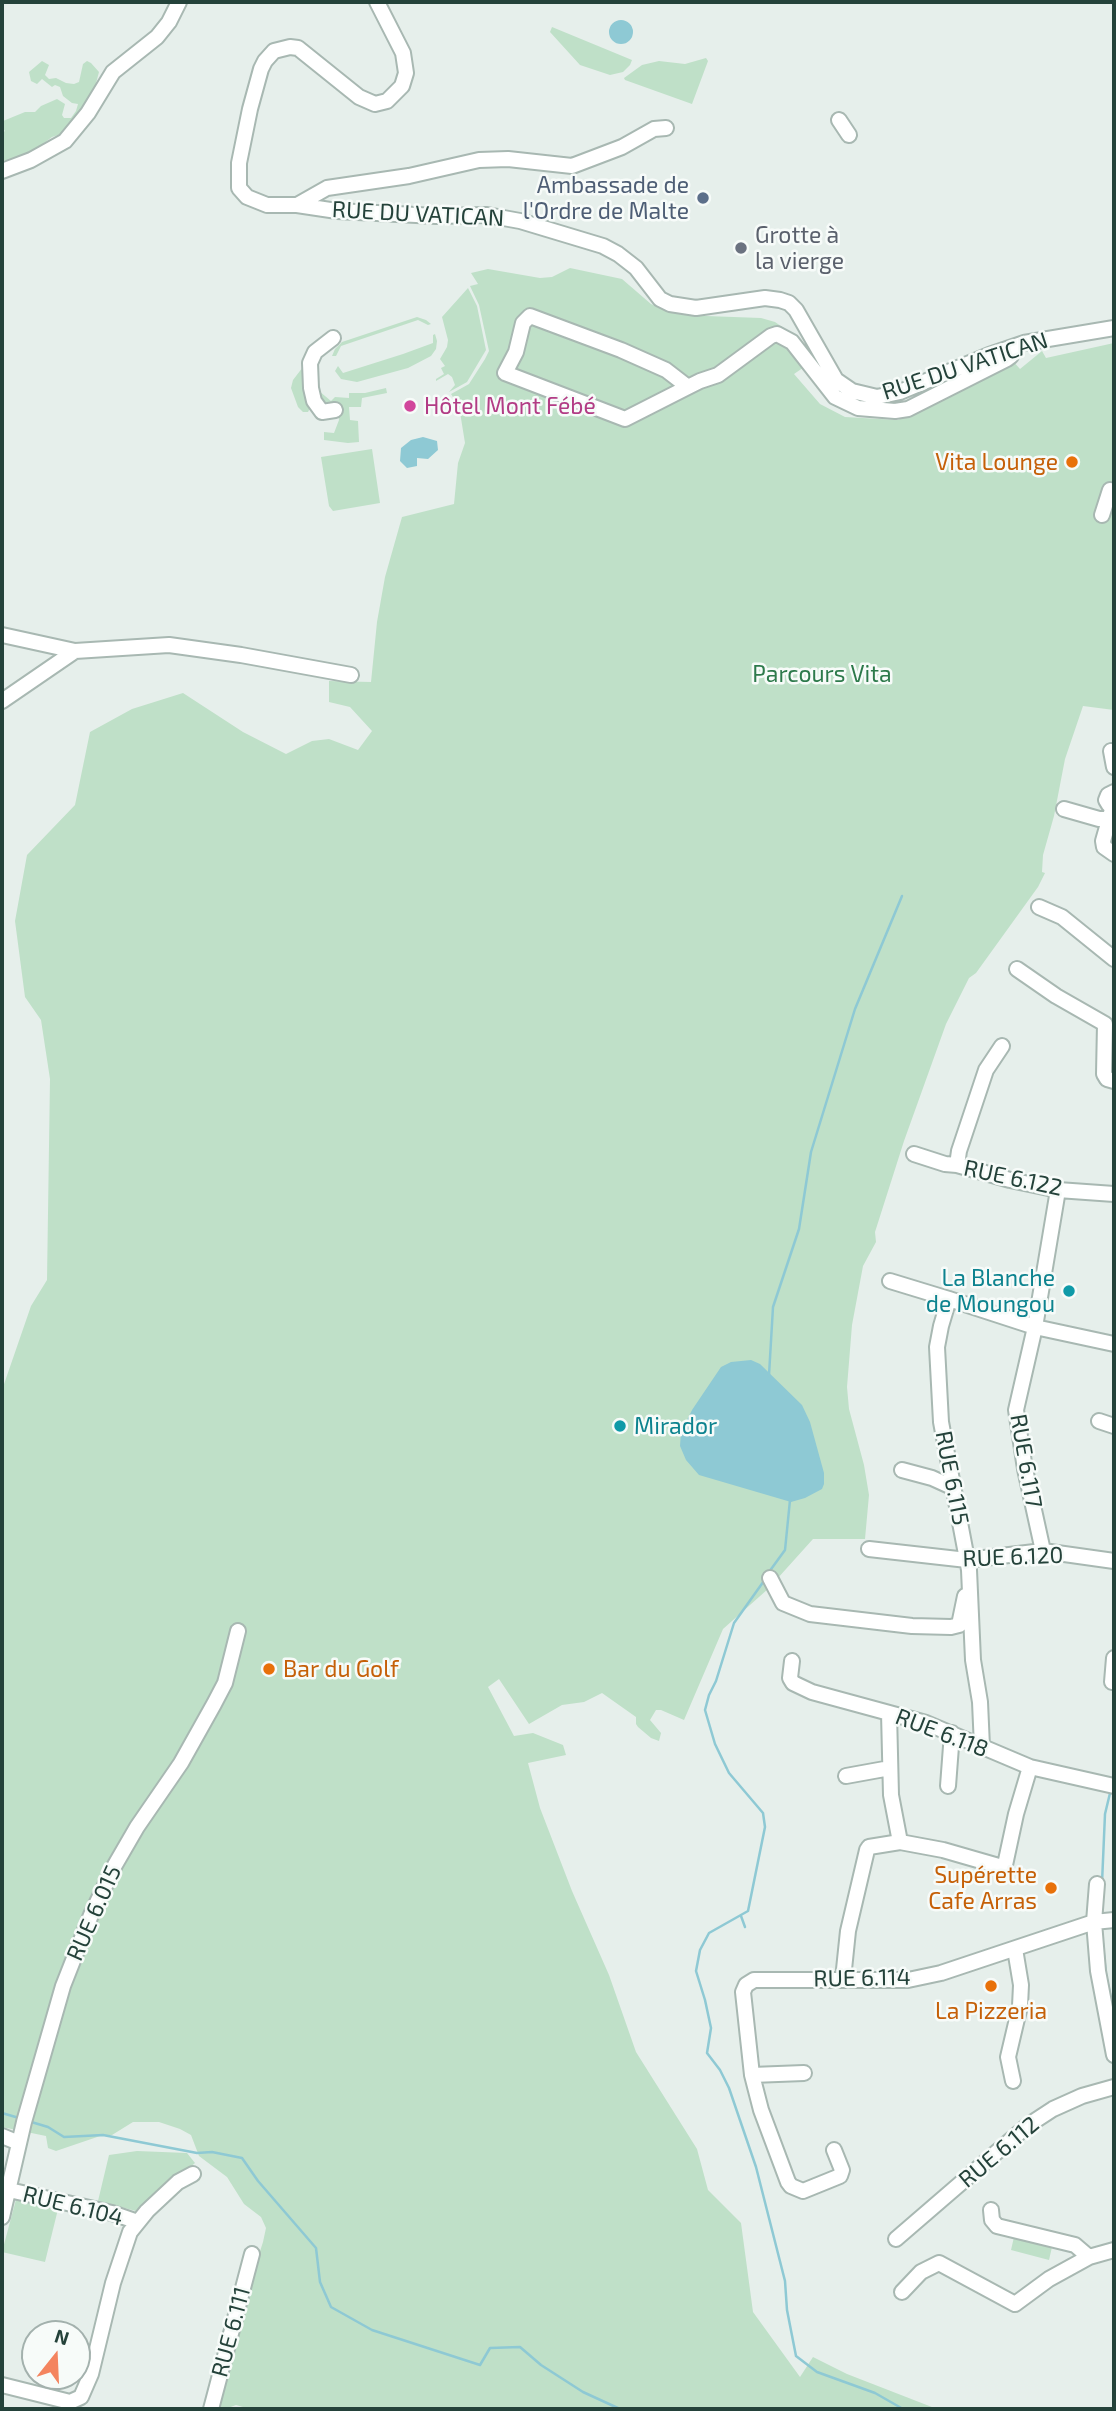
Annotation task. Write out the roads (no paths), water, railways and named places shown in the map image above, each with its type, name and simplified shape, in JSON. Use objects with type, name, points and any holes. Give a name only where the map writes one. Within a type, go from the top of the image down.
[{"type":"street","points":[[2,171],[31,160],[65,141],[88,113],[113,72],[157,37],[169,22],[179,2]]},
{"type":"street","name":"RUE DU VATICAN","points":[[377,2],[403,53],[406,74],[402,86],[387,101],[375,104],[359,97],[298,48],[274,51],[261,69],[239,163],[239,188],[247,197],[268,205],[384,213],[487,215],[520,220],[603,246],[618,254],[636,268],[660,299],[670,304],[696,308],[765,298],[780,300],[789,303],[796,310],[836,380],[852,391],[877,397],[900,392],[1015,346],[1052,337],[1114,328]]},
{"type":"street","points":[[839,120],[849,135]]},
{"type":"street","points":[[297,205],[327,188],[409,176],[479,160],[508,159],[572,166],[622,147],[654,129],[666,128]]},
{"type":"street","points":[[688,387],[666,370],[530,316],[523,323],[516,352],[505,373],[625,419],[718,375],[777,334],[792,342],[835,397],[859,408],[895,411],[908,409],[1007,359],[1015,346]]},
{"type":"street","points":[[333,338],[315,352],[310,363],[314,401],[322,412],[335,410]]},
{"type":"street","points":[[1102,515],[1110,490]]},
{"type":"street","points":[[2,635],[75,651],[169,645],[351,675]]},
{"type":"street","points":[[2,701],[75,651]]},
{"type":"street","points":[[1111,751],[1114,767]]},
{"type":"street","points":[[1064,809],[1099,819],[1113,806]]},
{"type":"street","points":[[1113,806],[1103,844],[1114,854]]},
{"type":"street","points":[[1039,907],[1062,917],[1114,958]]},
{"type":"street","points":[[1017,969],[1056,996],[1105,1024],[1104,1074],[1107,1079],[1114,1081]]},
{"type":"street","points":[[957,1165],[959,1151],[986,1070],[1002,1046]]},
{"type":"street","name":"RUE 6.122","points":[[914,1154],[945,1164],[1058,1190],[1114,1194]]},
{"type":"street","name":"RUE 6.117","points":[[1043,1552],[1025,1469],[1016,1410],[1035,1327],[1058,1190]]},
{"type":"street","points":[[890,1281],[1035,1327],[1114,1344]]},
{"type":"street","name":"RUE 6.115","points":[[949,1299],[940,1326],[937,1347],[941,1422],[967,1560],[982,1747]]},
{"type":"street","points":[[1099,1421],[1114,1426]]},
{"type":"street","points":[[902,1470],[932,1478],[954,1488]]},
{"type":"street","name":"RUE 6.120","points":[[869,1549],[967,1560],[1043,1552],[1114,1561]]},
{"type":"street","points":[[1114,1561],[1114,1567]]},
{"type":"street","points":[[770,1578],[783,1603],[810,1614],[925,1627],[959,1625],[968,1585]]},
{"type":"street","name":"RUE 6.015","points":[[2,2217],[24,2122],[63,1986],[90,1915],[115,1864],[181,1763],[225,1683],[238,1631]]},
{"type":"street","points":[[1112,1682],[1114,1658]]},
{"type":"street","name":"RUE 6.118","points":[[792,1661],[790,1678],[793,1683],[812,1692],[952,1732],[1030,1767],[1114,1786]]},
{"type":"street","points":[[889,1713],[891,1795],[900,1842]]},
{"type":"street","points":[[948,1786],[952,1732]]},
{"type":"street","points":[[844,1979],[846,1943],[865,1854],[869,1847],[900,1842],[943,1850],[997,1867],[1005,1865],[1030,1767]]},
{"type":"street","points":[[846,1776],[890,1768]]},
{"type":"street","points":[[1097,1884],[1094,1922],[1098,1971],[1114,2055]]},
{"type":"street","name":"RUE 6.114","points":[[752,2075],[743,1992],[746,1985],[754,1980],[908,1980],[941,1973],[1094,1922],[1114,1920]]},
{"type":"street","points":[[1013,2081],[1008,2057],[1020,2006],[1021,1984],[1014,1949]]},
{"type":"street","points":[[804,2073],[752,2075],[761,2110],[791,2186],[803,2191],[840,2176],[842,2170],[834,2150]]},
{"type":"street","name":"RUE 6.112","points":[[896,2239],[1027,2126],[1052,2109],[1082,2096],[1114,2087]]},
{"type":"street","points":[[2,2136],[19,2143]]},
{"type":"street","points":[[2,2385],[70,2402],[81,2396],[91,2374],[121,2254],[130,2232],[146,2211],[178,2182],[194,2174]]},
{"type":"street","name":"RUE 6.104","points":[[9,2189],[112,2213],[138,2222]]},
{"type":"street","points":[[991,2210],[992,2220],[997,2225],[1075,2245],[1089,2256]]},
{"type":"street","points":[[902,2292],[921,2272],[939,2263],[1015,2304],[1049,2278],[1089,2256],[1114,2250]]},
{"type":"street","name":"RUE 6.111","points":[[211,2409],[251,2254]]},
{"type":"water","points":[[621,20],[632,27],[633,32],[626,43],[621,44],[610,37],[609,32],[616,21]]},
{"type":"water","points":[[423,437],[437,441],[438,450],[428,459],[417,458],[417,466],[407,468],[400,461],[401,448],[411,440]]},
{"type":"water","points":[[751,1360],[760,1364],[802,1405],[810,1422],[824,1473],[824,1484],[822,1489],[805,1498],[791,1502],[699,1475],[686,1460],[680,1446],[681,1432],[692,1410],[721,1367],[731,1362]]},
{"type":"waterway","points":[[769,1375],[773,1307],[799,1229],[811,1152],[855,1009],[902,896]]},
{"type":"waterway","points":[[769,1572],[785,1550],[790,1500]]},
{"type":"waterway","points":[[766,1578],[734,1623],[705,1710],[715,1744],[729,1773],[763,1813],[765,1827],[748,1911],[709,1933],[700,1950],[696,1971],[711,2028],[707,2053],[729,2088],[756,2167],[785,2281],[787,2310],[796,2356],[817,2372],[875,2393],[903,2409]]},
{"type":"waterway","points":[[1113,1779],[1114,1761]]},
{"type":"waterway","points":[[1102,1883],[1105,1814],[1111,1789]]},
{"type":"waterway","points":[[741,1916],[745,1927]]},
{"type":"waterway","points":[[1101,1925],[1106,1975],[1114,2013]]},
{"type":"waterway","points":[[2,2113],[19,2118]]},
{"type":"waterway","points":[[28,2121],[48,2127],[64,2137],[103,2135],[197,2153],[212,2152],[242,2158],[258,2181],[316,2248],[320,2282],[331,2307],[372,2330],[480,2365],[490,2348],[520,2347],[541,2365],[583,2392],[620,2409]]},
{"type":"place","name":"Ambassade de l'Ordre de Malte","points":[[703,198]]},
{"type":"place","name":"Grotte à la vierge","points":[[741,248]]},
{"type":"place","name":"Hôtel Mont Fébé","points":[[410,406]]},
{"type":"place","name":"Vita Lounge","points":[[1072,462]]},
{"type":"place","name":"La Blanche de Moungou","points":[[1069,1291]]},
{"type":"place","name":"Mirador","points":[[620,1426]]},
{"type":"place","name":"Bar du Golf","points":[[269,1669]]},
{"type":"place","name":"Supérette Cafe Arras","points":[[1051,1888]]},
{"type":"place","name":"La Pizzeria","points":[[991,1986]]},
{"type":"park label","name":"Parcours Vita","points":[[822,674]]}]
